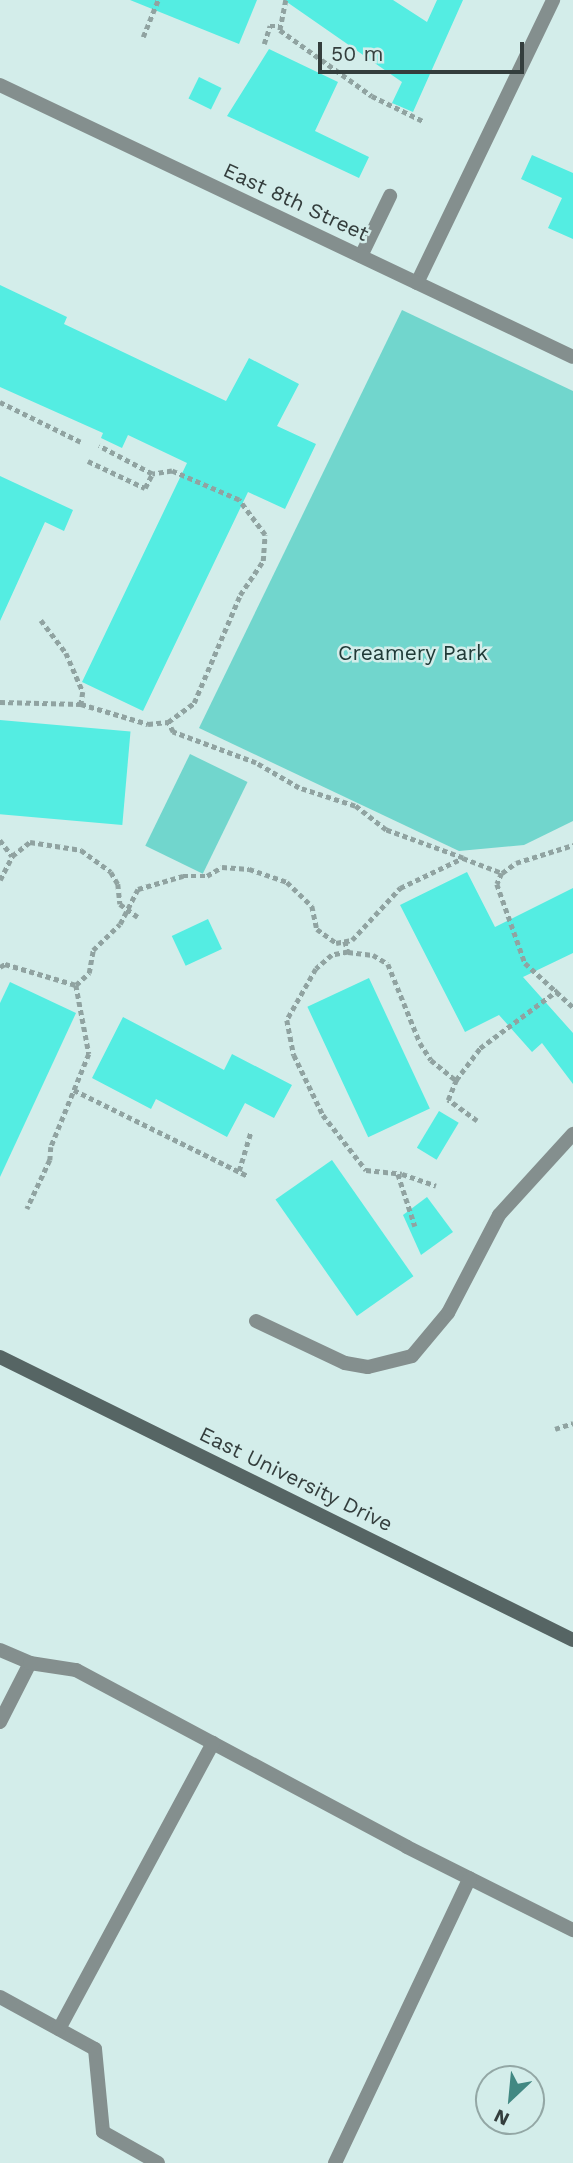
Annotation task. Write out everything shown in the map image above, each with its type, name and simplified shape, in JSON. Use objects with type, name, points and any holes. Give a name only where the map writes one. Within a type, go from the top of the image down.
[{"type":"main road","name":"East University Drive","points":[[0,1357],[573,1640]]},
{"type":"street","points":[[417,283],[553,0]]},
{"type":"street","name":"East 8th Street","points":[[0,85],[573,357]]},
{"type":"street","points":[[361,256],[390,196]]},
{"type":"street","points":[[256,1321],[345,1363],[368,1367],[412,1356],[448,1313],[502,1212],[573,1134]]},
{"type":"street","points":[[0,1650],[30,1663],[76,1670],[573,1930]]},
{"type":"street","points":[[0,1722],[30,1663]]},
{"type":"street","points":[[59,2029],[213,1744]]},
{"type":"street","points":[[335,2163],[470,1878]]},
{"type":"street","points":[[0,1997],[95,2049],[103,2132],[158,2163]]},
{"type":"path","points":[[143,37],[158,0]]},
{"type":"path","points":[[279,26],[286,0]]},
{"type":"path","points":[[264,44],[270,26],[279,26],[372,96],[425,122]]},
{"type":"path","points":[[0,401],[81,442]]},
{"type":"path","points":[[0,702],[81,704],[148,724],[167,722],[194,703],[240,595],[263,561],[265,535],[239,500],[172,471],[152,474],[99,446]]},
{"type":"path","points":[[88,461],[145,488],[152,474]]},
{"type":"path","points":[[41,620],[66,653],[83,692],[81,704]]},
{"type":"path","points":[[167,722],[173,732],[256,763],[299,788],[355,806],[386,830],[502,873]]},
{"type":"path","points":[[0,840],[12,856]]},
{"type":"path","points":[[0,880],[12,856],[30,842],[81,850],[111,872],[118,884],[120,904],[138,917]]},
{"type":"path","points":[[573,845],[516,863],[502,873],[497,884],[525,963],[535,976],[558,990],[573,1007]]},
{"type":"path","points":[[76,985],[89,973],[93,950],[120,924],[138,889],[183,876],[207,876],[222,867],[249,869],[287,882],[312,906],[317,929],[336,943],[352,940],[400,888],[463,858]]},
{"type":"path","points":[[345,941],[348,951]]},
{"type":"path","points":[[436,1186],[398,1174],[366,1170],[323,1115],[294,1055],[287,1020],[316,969],[332,956],[348,951],[373,955],[388,964],[420,1043],[431,1060],[456,1080]]},
{"type":"path","points":[[0,959],[3,966],[76,985]]},
{"type":"path","points":[[27,1209],[50,1160],[89,1054],[76,985]]},
{"type":"path","points":[[477,1121],[448,1100],[456,1080],[480,1048],[558,990]]},
{"type":"path","points":[[74,1090],[248,1176]]},
{"type":"path","points":[[239,1171],[251,1131]]},
{"type":"path","points":[[398,1174],[415,1226]]},
{"type":"path","points":[[555,1429],[573,1423]]},
{"type":"green space","name":"Creamery Park","points":[[402,310],[573,391],[573,821],[524,845],[459,851],[199,728]]},
{"type":"green space","points":[[190,754],[248,782],[203,874],[145,846]]},
{"type":"building","points":[[130,0],[257,0],[239,44]]},
{"type":"building","points":[[284,0],[393,0],[427,22],[437,0],[463,0],[413,112],[392,103],[402,82]]},
{"type":"building","points":[[269,49],[338,82],[315,131],[369,157],[359,178],[227,116]]},
{"type":"building","points":[[199,77],[221,88],[211,110],[188,99]]},
{"type":"building","points":[[532,155],[573,173],[573,239],[548,228],[562,198],[521,179]]},
{"type":"building","points":[[0,285],[67,317],[64,324],[226,401],[249,358],[299,384],[277,426],[316,444],[285,509],[248,492],[143,711],[82,682],[187,463],[128,435],[122,448],[101,438],[103,433],[0,387]]},
{"type":"building","points":[[0,476],[73,510],[64,531],[45,522],[0,621]]},
{"type":"building","points":[[0,720],[131,731],[122,825],[0,814]]},
{"type":"building","points":[[467,872],[495,927],[573,888],[573,953],[523,977],[573,1033],[573,1084],[542,1043],[532,1052],[499,1015],[465,1032],[400,905]]},
{"type":"building","points":[[208,919],[222,949],[186,966],[172,936]]},
{"type":"building","points":[[369,978],[430,1109],[368,1137],[307,1007]]},
{"type":"building","points":[[10,982],[76,1013],[0,1177],[0,1003]]},
{"type":"building","points":[[123,1017],[224,1070],[232,1054],[292,1085],[274,1118],[245,1103],[227,1137],[156,1099],[151,1109],[92,1078]]},
{"type":"building","points":[[439,1111],[459,1123],[437,1160],[417,1148]]},
{"type":"building","points":[[332,1160],[413,1276],[357,1316],[275,1200]]},
{"type":"building","points":[[427,1197],[453,1232],[421,1255],[403,1215]]}]
